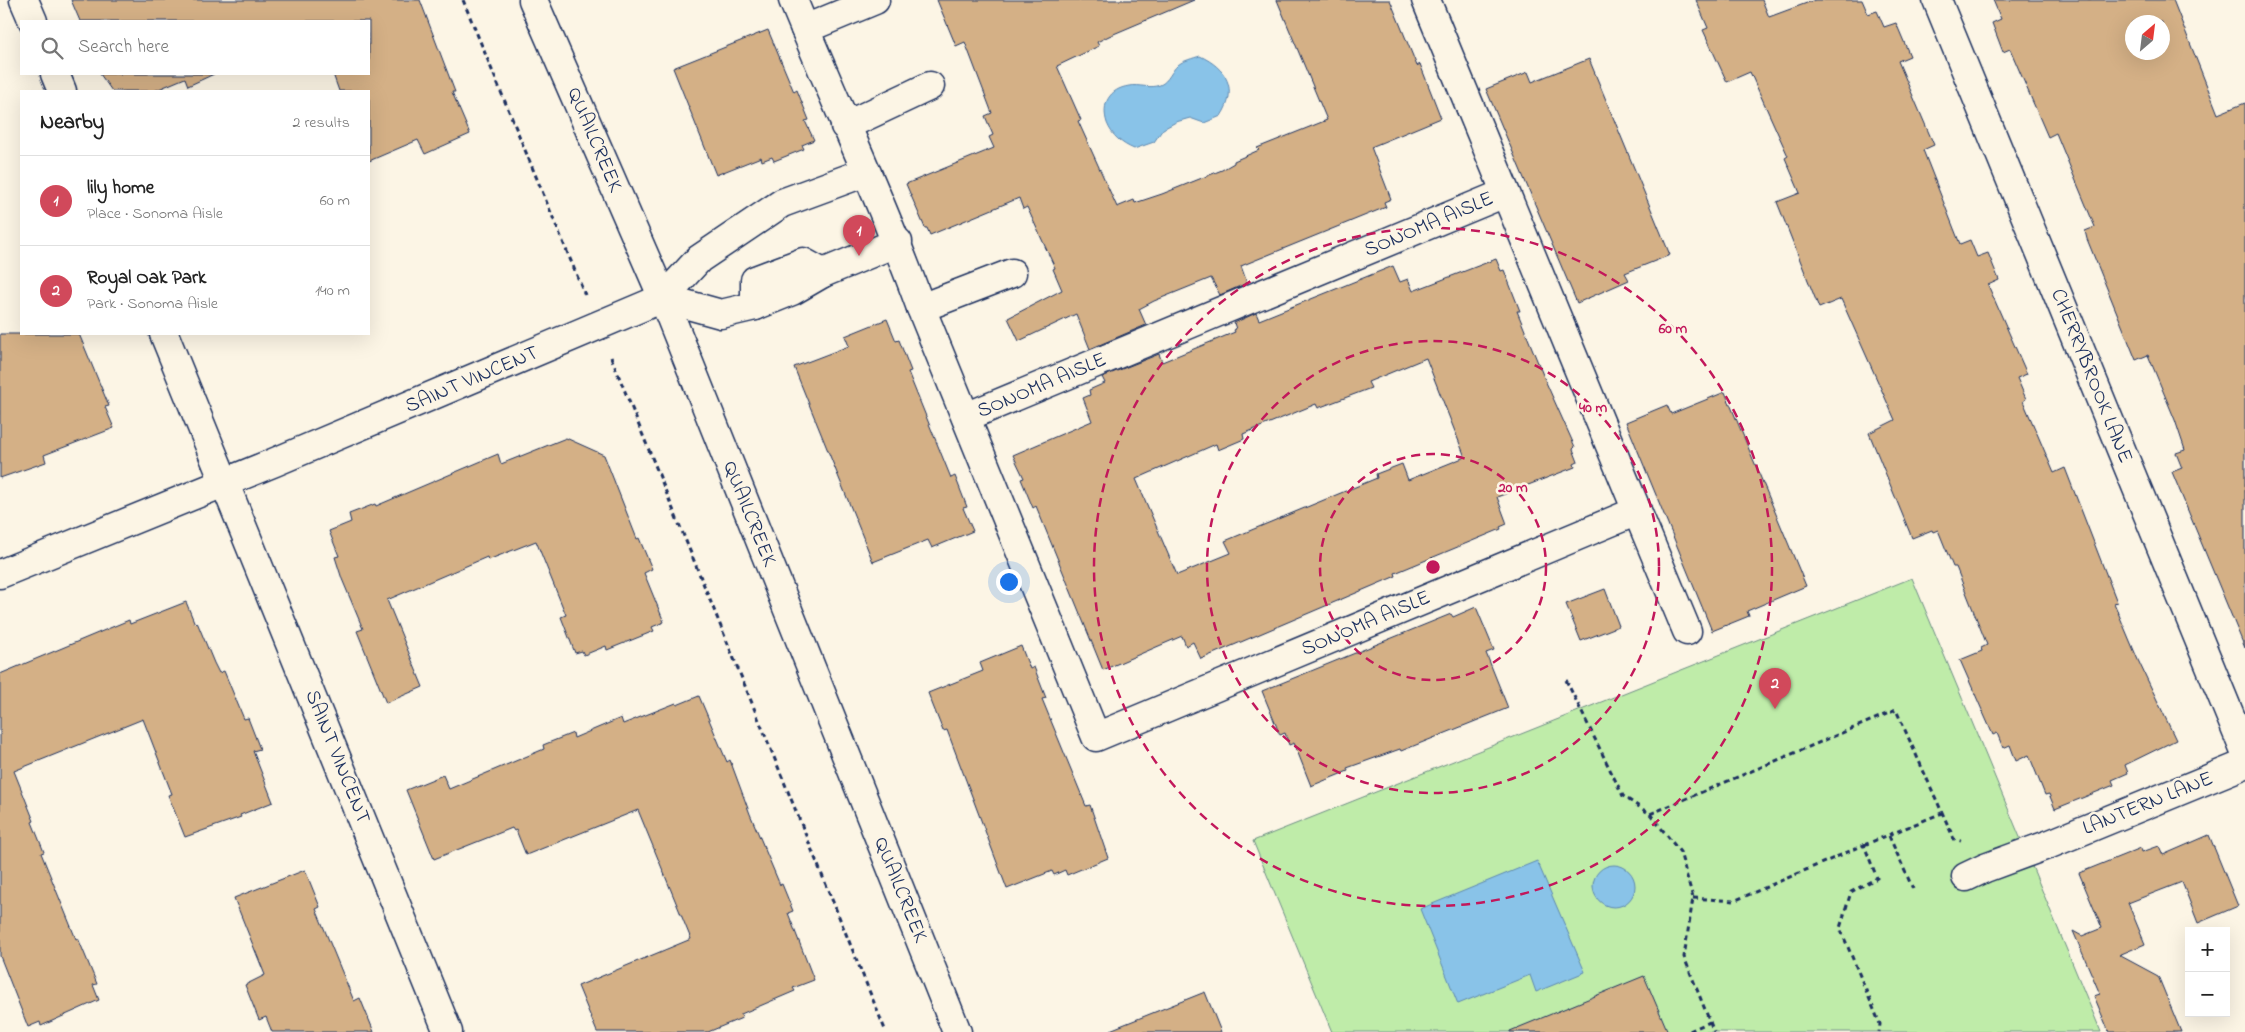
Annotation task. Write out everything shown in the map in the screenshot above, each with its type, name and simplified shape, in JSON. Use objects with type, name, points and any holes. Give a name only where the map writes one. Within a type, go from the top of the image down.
[{"type":"street","points":[[24,0],[33,20]]},
{"type":"street","name":"QUAILCREEK","points":[[534,0],[663,298],[957,1032]]},
{"type":"street","name":"SONOMA AISLE","points":[[793,0],[845,126],[898,242],[921,308],[1096,737],[1637,511],[1426,0]]},
{"type":"street","points":[[805,29],[875,0]]},
{"type":"street","name":"CHERRYBROOK LANE","points":[[1937,0],[2245,752]]},
{"type":"street","points":[[55,75],[62,90]]},
{"type":"street","points":[[845,126],[930,86]]},
{"type":"street","points":[[866,172],[782,203],[699,259],[663,298],[721,314],[755,306],[792,291],[823,273],[898,242]]},
{"type":"street","name":"SONOMA AISLE","points":[[966,417],[1505,193]]},
{"type":"street","points":[[921,308],[1012,273]]},
{"type":"street","name":"SAINT VINCENT","points":[[0,574],[598,327],[663,298]]},
{"type":"street","name":"SAINT VINCENT","points":[[164,335],[448,1032]]},
{"type":"street","points":[[1637,511],[1687,632]]},
{"type":"street","name":"LANTERN LANE","points":[[1976,872],[2050,844],[2245,764]]},
{"type":"path","points":[[464,0],[886,1032]]},
{"type":"path","points":[[1566,680],[1624,796],[1650,814],[1680,852],[1693,898],[1684,957],[1714,1032]]},
{"type":"path","points":[[1650,814],[1896,710],[1954,839],[1976,844],[1976,872]]},
{"type":"path","points":[[1693,898],[1734,901],[1943,813]]},
{"type":"path","points":[[1889,836],[1913,889]]},
{"type":"path","points":[[1864,845],[1878,878],[1851,892],[1840,928],[1880,1024],[1879,1032]]},
{"type":"path","points":[[1688,1032],[1710,1022]]},
{"type":"green space","points":[[1912,578],[2101,1032],[1332,1032],[1253,841]]},
{"type":"water","points":[[1200,56],[1217,67],[1227,80],[1229,97],[1221,116],[1204,123],[1190,118],[1176,122],[1163,129],[1154,142],[1134,149],[1125,145],[1115,136],[1107,123],[1105,110],[1108,98],[1116,90],[1129,86],[1152,87],[1160,85],[1166,81],[1180,64]]},
{"type":"water","points":[[1537,861],[1585,972],[1536,992],[1530,975],[1458,1004],[1420,909]]},
{"type":"water","points":[[1614,865],[1629,871],[1635,886],[1629,901],[1614,907],[1599,901],[1593,886],[1599,871]]},
{"type":"building","points":[[71,0],[420,0],[455,92],[452,92],[470,134],[425,154],[418,140],[370,161],[370,90],[339,90],[333,75],[370,75],[370,20],[80,20]]},
{"type":"building","points":[[937,0],[1194,0],[1109,36],[1097,42],[1099,46],[1057,66],[1081,120],[1078,121],[1117,207],[1134,200],[1135,203],[1162,194],[1222,170],[1234,163],[1234,161],[1259,150],[1257,148],[1327,120],[1277,0],[1390,0],[1417,66],[1420,64],[1441,118],[1371,147],[1391,199],[1384,202],[1386,207],[1241,266],[1247,283],[1220,295],[1211,278],[1154,301],[1139,309],[1146,325],[1090,349],[1076,314],[1019,341],[1008,318],[1062,290],[1053,269],[1055,268],[1027,207],[1023,209],[1019,198],[930,235],[927,228],[925,228],[906,184],[994,148],[989,137],[993,135],[985,116],[992,113],[965,42],[956,46]]},
{"type":"building","points":[[1696,0],[1762,0],[1769,17],[1815,0],[1862,0],[1868,14],[1877,11],[1884,27],[1896,23],[1910,56],[1898,61],[1934,145],[1923,150],[1960,244],[1970,240],[1977,257],[1988,253],[1999,280],[1988,285],[2027,374],[2017,378],[2026,399],[2023,401],[2054,473],[2065,468],[2117,602],[2114,603],[2138,660],[2176,740],[2125,765],[2128,773],[2112,780],[2114,785],[2055,809],[2049,794],[2045,795],[2029,755],[2016,761],[2010,745],[2003,748],[1997,733],[1993,735],[1960,660],[1982,651],[1981,648],[1987,645],[1956,567],[1953,567],[1938,530],[1933,532],[1932,530],[1912,538],[1869,433],[1895,420],[1841,299],[1819,308],[1777,202],[1800,193],[1785,158],[1788,156],[1750,72],[1727,82],[1703,30],[1708,28]]},
{"type":"building","points":[[1993,0],[2173,0],[2218,114],[2245,103],[2245,648],[2172,472],[2182,468],[2176,453],[2185,450],[2175,420],[2148,355],[2136,360],[2087,239],[2085,231],[2095,227],[2056,133],[2048,137],[2010,49],[2003,52],[1992,23],[2001,19]]},
{"type":"building","points":[[768,30],[794,92],[797,90],[809,120],[805,121],[814,140],[802,145],[804,149],[774,161],[772,157],[762,161],[761,157],[716,175],[673,68]]},
{"type":"building","points":[[1589,59],[1670,255],[1625,273],[1629,280],[1577,303],[1486,89],[1528,72],[1532,82]]},
{"type":"building","points":[[101,75],[212,75],[188,86],[185,78],[156,90],[111,90]]},
{"type":"building","points":[[1496,259],[1501,271],[1504,270],[1520,311],[1517,311],[1575,447],[1573,449],[1578,462],[1574,464],[1575,467],[1497,497],[1507,524],[1500,527],[1501,529],[1395,573],[1396,576],[1201,659],[1193,642],[1186,646],[1182,636],[1103,670],[1036,506],[1033,508],[1021,479],[1024,478],[1013,455],[1092,421],[1083,398],[1090,395],[1089,390],[1105,383],[1102,377],[1159,354],[1162,362],[1235,332],[1234,323],[1256,313],[1259,320],[1393,266],[1400,282],[1408,279],[1413,291]],"holes":[[[1426,358],[1465,457],[1408,480],[1402,464],[1376,474],[1377,478],[1225,541],[1231,553],[1177,575],[1136,479],[1216,444],[1218,450],[1244,439],[1243,434],[1316,404],[1318,408],[1371,388],[1368,382]]]},
{"type":"building","points":[[887,319],[896,341],[899,340],[911,371],[908,372],[951,478],[955,476],[967,507],[963,508],[973,531],[932,548],[928,540],[873,562],[794,367],[849,346],[845,336]]},
{"type":"building","points":[[0,334],[79,335],[109,406],[105,407],[114,428],[44,455],[46,462],[0,478]]},
{"type":"building","points":[[1725,392],[1806,586],[1747,611],[1749,616],[1712,631],[1626,422],[1667,405],[1671,414]]},
{"type":"building","points":[[566,438],[604,455],[637,539],[639,538],[652,569],[644,573],[664,622],[652,627],[654,631],[607,650],[606,646],[584,655],[582,651],[575,653],[561,617],[566,615],[536,541],[488,560],[487,557],[387,600],[423,687],[386,703],[357,631],[363,629],[342,579],[335,557],[339,556],[329,531],[351,522],[349,514],[375,504],[376,506],[498,454],[501,464]]},
{"type":"building","points":[[1605,589],[1619,626],[1581,641],[1566,604]]},
{"type":"building","points":[[186,602],[195,624],[197,622],[219,673],[224,671],[244,719],[248,718],[260,749],[253,751],[273,802],[240,815],[241,817],[185,837],[168,795],[172,794],[143,719],[14,771],[34,821],[32,822],[44,852],[41,853],[76,939],[78,938],[97,984],[93,985],[99,1000],[41,1026],[40,1022],[28,1027],[0,956],[0,674],[129,620],[130,624]]},
{"type":"building","points":[[1476,607],[1494,650],[1486,653],[1508,708],[1401,751],[1400,749],[1347,768],[1348,771],[1311,786],[1294,743],[1289,745],[1285,733],[1280,735],[1262,691],[1451,614],[1453,617]]},
{"type":"building","points":[[1021,646],[1030,669],[1034,667],[1046,698],[1042,699],[1086,806],[1090,805],[1108,858],[1067,875],[1065,870],[1054,875],[1052,871],[1007,889],[947,730],[943,731],[928,693],[983,671],[980,663]]},
{"type":"building","points":[[699,696],[727,762],[730,760],[750,814],[793,911],[788,913],[814,980],[793,988],[795,991],[741,1014],[742,1018],[708,1032],[597,1032],[578,986],[691,939],[638,810],[526,855],[516,830],[514,831],[512,828],[434,859],[406,790],[443,775],[449,789],[544,749],[543,745],[573,733],[574,738],[621,718],[623,724]]},
{"type":"building","points":[[2209,835],[2238,906],[2198,923],[2182,882],[2128,903],[2145,944],[2119,955],[2158,976],[2181,1032],[2109,1032],[2094,996],[2100,994],[2073,931],[2082,936],[2102,928],[2079,873],[2141,848],[2142,852],[2159,846],[2163,855]]},
{"type":"building","points":[[305,870],[320,907],[316,909],[354,1001],[360,998],[374,1032],[272,1032],[266,1017],[259,1020],[245,985],[265,975],[234,898]]},
{"type":"building","points":[[1644,976],[1668,1032],[1510,1032],[1510,1031]]},
{"type":"building","points":[[1205,992],[1221,1032],[1110,1032],[1110,1030]]},
{"type":"place","name":"lily home","points":[[859,256]]},
{"type":"place","name":"Royal Oak Park","points":[[1775,709]]}]
